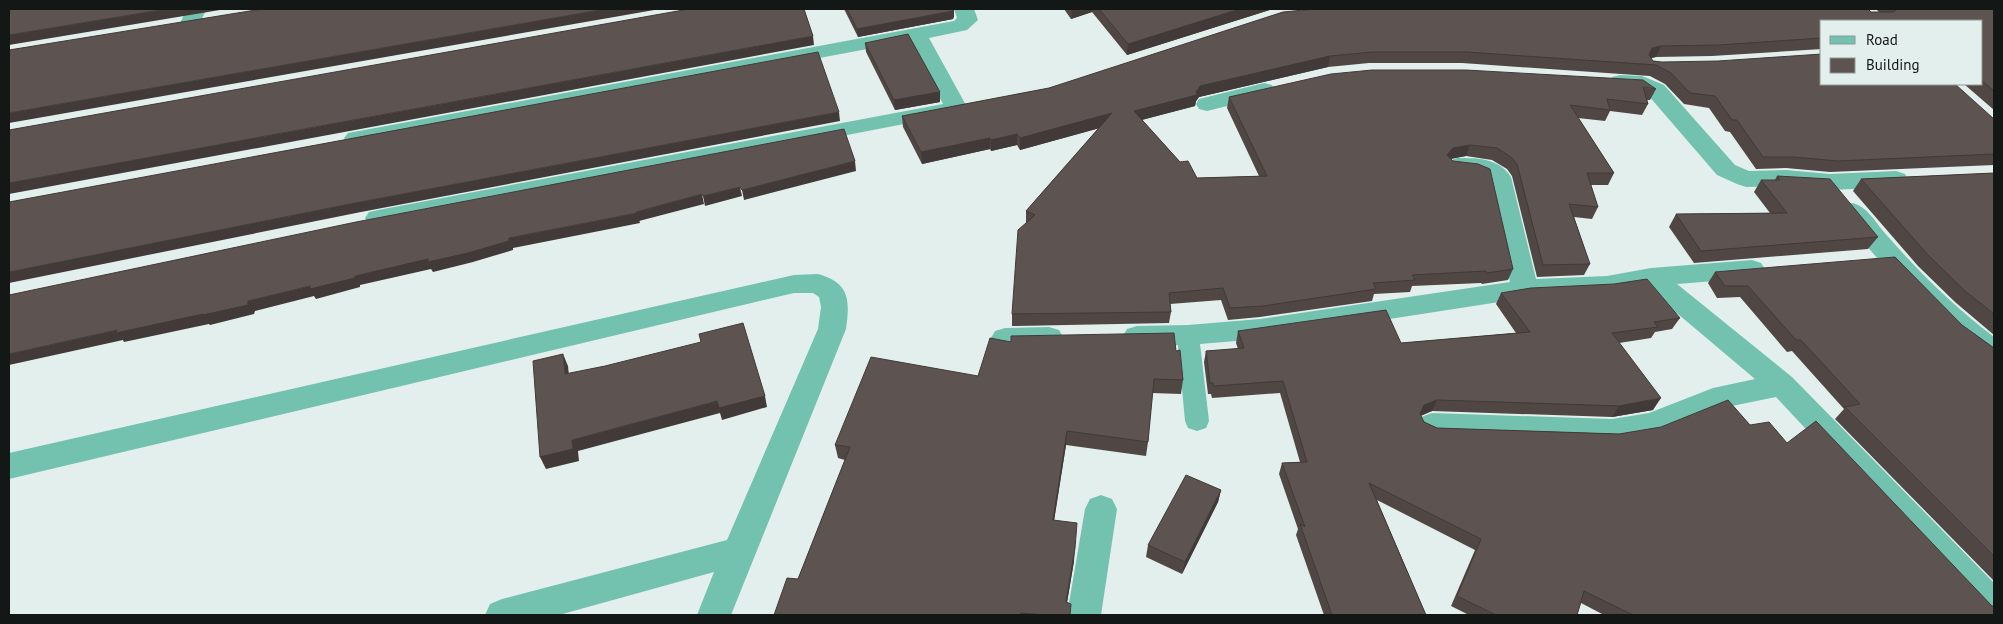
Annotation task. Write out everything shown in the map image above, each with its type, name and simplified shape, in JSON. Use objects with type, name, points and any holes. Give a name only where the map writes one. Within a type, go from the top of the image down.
[{"type":"street","points":[[340,141],[960,26],[968,20],[964,9]]},
{"type":"street","points":[[186,19],[217,18]]},
{"type":"street","points":[[361,222],[965,106],[916,33]]},
{"type":"street","points":[[1595,80],[1642,83],[1651,86],[1726,170],[1736,176],[1746,179],[1786,178],[1830,182],[1917,178]]},
{"type":"street","points":[[1207,104],[1281,86]]},
{"type":"street","points":[[1456,166],[1485,167],[1495,171],[1525,289]]},
{"type":"street","points":[[1830,182],[1872,235],[1926,294],[1994,352]]},
{"type":"street","points":[[1864,260],[1893,258]]},
{"type":"street","points":[[1111,336],[1188,335],[1260,329],[1525,289],[1607,285],[1651,278],[1777,268]]},
{"type":"street","points":[[1651,278],[1782,385],[1994,606]]},
{"type":"street","points":[[9,466],[794,284],[818,284],[832,292],[835,307],[832,329],[739,550],[714,615]]},
{"type":"street","points":[[1005,338],[1072,337]]},
{"type":"street","points":[[1432,426],[1612,431],[1652,425],[1723,396],[1782,385]]},
{"type":"street","points":[[1084,615],[1101,509]]},
{"type":"street","points":[[502,615],[739,550]]},
{"type":"lane","points":[[1188,335],[1197,421]]},
{"type":"building","points":[[9,9],[167,9],[9,35]]},
{"type":"building","points":[[262,9],[606,9],[9,113],[9,50]]},
{"type":"building","points":[[689,9],[804,9],[813,36],[9,183],[9,130]]},
{"type":"building","points":[[847,9],[954,9],[953,11],[857,29]]},
{"type":"building","points":[[1099,9],[1240,9],[1128,44]]},
{"type":"building","points":[[1314,9],[1868,9],[1871,12],[1894,12],[1895,9],[1994,9],[1994,91],[1983,82],[1983,20],[1820,20],[1820,38],[1718,45],[1661,46],[1652,48],[1649,55],[1653,61],[1662,62],[1718,61],[1820,54],[1820,85],[1956,85],[1994,119],[1994,154],[1838,161],[1793,157],[1763,157],[1737,120],[1732,120],[1715,96],[1690,93],[1671,73],[1656,65],[1466,52],[1372,52],[1330,56],[1200,86],[1196,92],[1197,95],[1134,111],[1180,162],[1188,161],[1197,178],[1267,176],[1229,97],[1331,74],[1372,70],[1466,70],[1643,80],[1656,89],[1643,87],[1648,104],[1607,99],[1610,110],[1570,105],[1614,173],[1587,173],[1598,207],[1569,204],[1590,264],[1543,265],[1517,164],[1511,157],[1497,148],[1470,145],[1453,148],[1447,155],[1453,161],[1478,164],[1490,169],[1513,269],[1487,273],[1486,271],[1412,275],[1415,280],[1373,283],[1376,289],[1263,306],[1230,308],[1223,288],[1169,293],[1171,312],[1012,314],[1018,230],[1035,215],[1026,211],[1112,113],[1020,138],[1017,134],[921,152],[902,116],[1049,88],[1283,12]]},
{"type":"building","points":[[908,34],[940,92],[894,100],[865,43]]},
{"type":"building","points":[[818,52],[839,112],[355,203],[9,272],[9,202]]},
{"type":"building","points":[[844,129],[855,161],[742,190],[740,187],[703,196],[702,194],[637,213],[509,238],[509,241],[468,253],[428,262],[428,259],[355,276],[355,278],[310,289],[310,286],[248,301],[248,305],[116,333],[117,330],[9,354],[9,295],[356,222]]},
{"type":"building","points":[[1994,173],[1994,314],[1965,291],[1928,255],[1861,179]]},
{"type":"building","points":[[1777,176],[1830,179],[1878,237],[1701,251],[1676,214],[1787,213],[1761,180],[1780,180]]},
{"type":"building","points":[[1895,257],[1962,325],[1994,348],[1994,556],[1845,407],[1860,404],[1801,340],[1796,340],[1748,286],[1725,286],[1715,272]]},
{"type":"building","points":[[1647,279],[1680,318],[1654,322],[1658,327],[1612,333],[1661,398],[1619,406],[1437,400],[1424,405],[1420,414],[1424,422],[1437,428],[1619,434],[1661,427],[1728,400],[1750,425],[1769,422],[1787,443],[1816,421],[1994,606],[1994,615],[1633,615],[1584,591],[1577,615],[1496,615],[1457,596],[1481,539],[1369,483],[1426,615],[1332,615],[1300,524],[1305,527],[1282,463],[1307,462],[1283,381],[1214,386],[1213,383],[1210,383],[1206,351],[1244,348],[1238,331],[1386,310],[1401,343],[1530,332],[1501,293],[1531,288],[1614,284]]},
{"type":"building","points":[[743,323],[765,396],[719,408],[717,401],[572,440],[573,449],[540,457],[533,361],[563,354],[565,374],[701,342],[699,334]]},
{"type":"building","points":[[1174,333],[1176,351],[1180,350],[1183,380],[1154,379],[1148,442],[1067,431],[1053,520],[1077,523],[1066,602],[1071,604],[1070,615],[1021,613],[1020,615],[774,615],[787,578],[798,579],[850,447],[835,445],[871,357],[978,376],[990,338],[1011,342],[1011,336]]},
{"type":"building","points":[[1186,475],[1221,490],[1185,562],[1148,545]]}]
